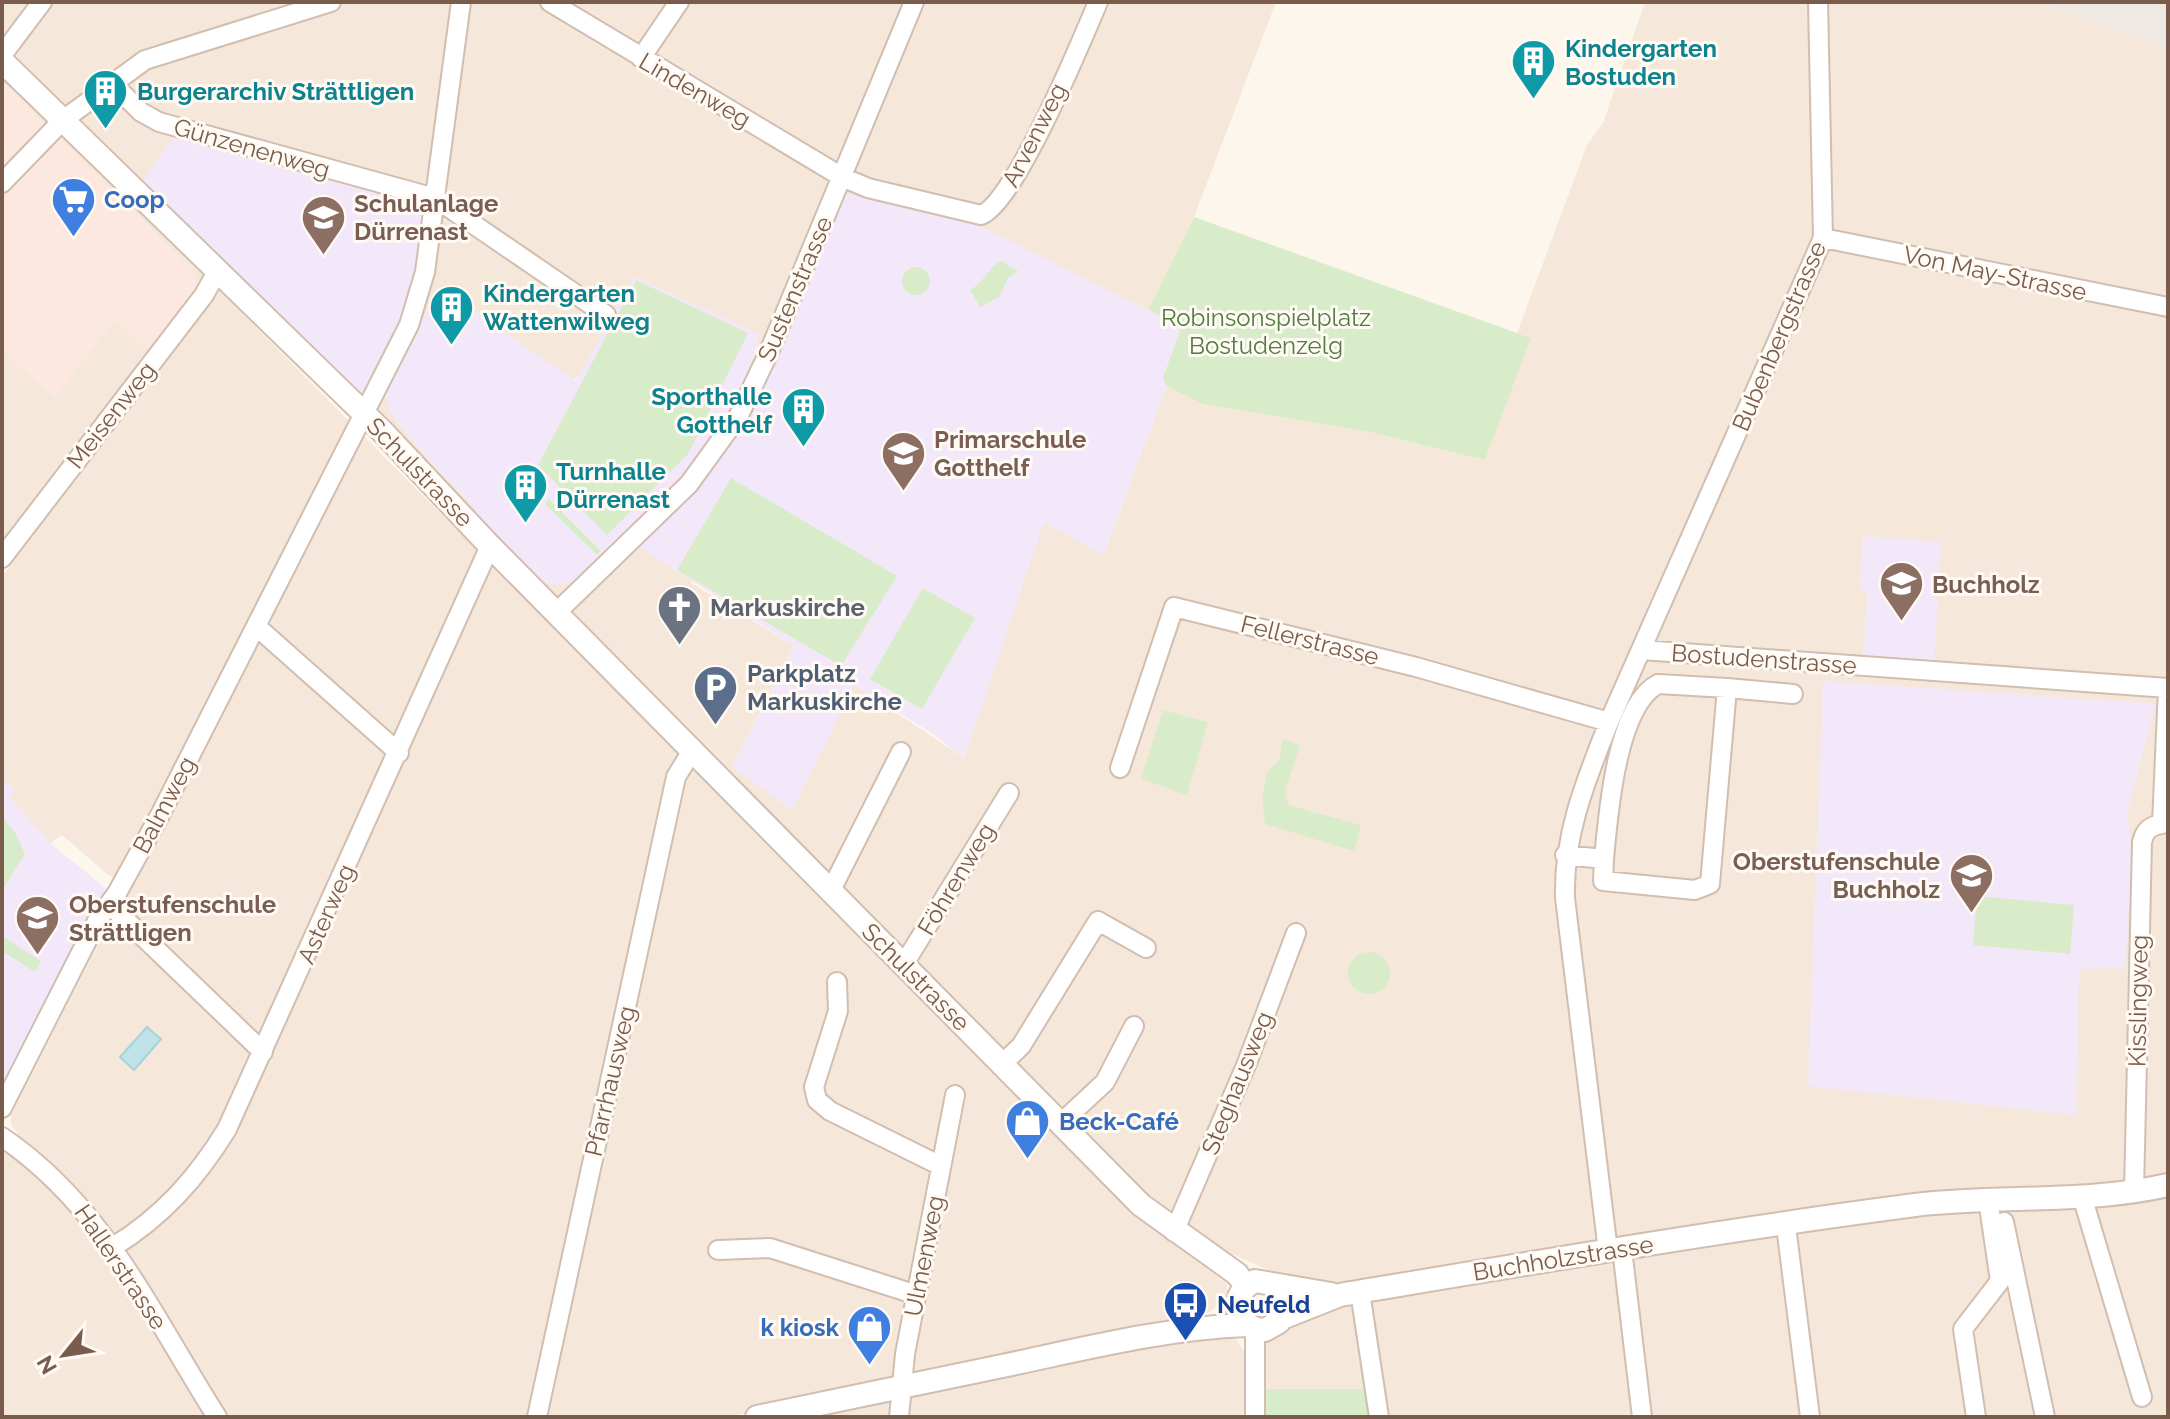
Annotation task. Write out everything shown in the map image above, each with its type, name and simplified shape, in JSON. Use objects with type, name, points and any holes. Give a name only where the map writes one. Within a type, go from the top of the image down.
[{"type":"street","points":[[2,55],[42,2]]},
{"type":"street","points":[[2,183],[63,120],[112,83],[162,53],[331,2]]},
{"type":"street","name":"Balmweg","points":[[2,1108],[97,921],[110,905],[161,813],[409,325],[421,294],[461,2]]},
{"type":"street","name":"Lindenweg","points":[[550,2],[842,177]]},
{"type":"street","points":[[641,58],[679,2]]},
{"type":"street","name":"Sustenstrasse","points":[[557,612],[672,501],[722,442],[754,387],[914,2]]},
{"type":"street","name":"Arvenweg","points":[[842,177],[868,188],[968,213],[988,213],[1000,201],[1044,121],[1098,2]]},
{"type":"street","name":"Bubenbergstrasse","points":[[1642,650],[1823,238],[1818,2]]},
{"type":"street","name":"Schulstrasse","points":[[2,61],[363,413],[490,546],[904,964],[1006,1059],[1061,1123],[1141,1205],[1174,1232],[1237,1274],[1241,1294]]},
{"type":"street","name":"Günzenenweg","points":[[112,83],[141,112],[159,122],[435,198],[606,315]]},
{"type":"street","name":"Von May-Strasse","points":[[1823,238],[2168,307]]},
{"type":"street","name":"Meisenweg","points":[[2,558],[201,299],[218,270]]},
{"type":"street","name":"Asterweg","points":[[113,1247],[169,1207],[205,1163],[227,1129],[490,546]]},
{"type":"street","name":"Fellerstrasse","points":[[1120,768],[1174,607],[1416,667],[1609,722]]},
{"type":"street","points":[[256,626],[399,753]]},
{"type":"street","name":"Bostudenstrasse","points":[[1642,1417],[1565,898],[1565,855],[1581,796],[1609,722],[1642,650],[2168,688]]},
{"type":"street","points":[[1727,688],[1710,884],[1695,890],[1603,881],[1614,771],[1631,723],[1649,688],[1658,684],[1727,688],[1793,694]]},
{"type":"street","points":[[2165,826],[2168,688]]},
{"type":"street","name":"Pfarrhausweg","points":[[537,1417],[676,777],[693,749]]},
{"type":"street","points":[[831,890],[901,752]]},
{"type":"street","name":"Föhrenweg","points":[[904,964],[1009,793]]},
{"type":"street","name":"Kisslingweg","points":[[2134,1191],[2142,842],[2144,833],[2152,826],[2165,826]]},
{"type":"street","points":[[1565,855],[1604,859]]},
{"type":"street","points":[[110,905],[263,1052]]},
{"type":"street","points":[[1006,1059],[1017,1032],[1095,909]]},
{"type":"street","points":[[1006,1059],[1026,1037],[1098,921],[1146,948]]},
{"type":"street","name":"Steghausweg","points":[[1174,1232],[1247,1063],[1296,933]]},
{"type":"street","points":[[837,982],[838,1011],[814,1087],[817,1100],[830,1111],[941,1166]]},
{"type":"street","points":[[1061,1123],[1105,1082],[1134,1026]]},
{"type":"street","name":"Ulmenweg","points":[[899,1417],[905,1354],[955,1095]]},
{"type":"street","name":"Hallerstrasse","points":[[2,1137],[80,1202],[113,1247],[217,1417]]},
{"type":"street","name":"Buchholzstrasse","points":[[1282,1318],[1350,1293],[1615,1250],[1918,1205],[2082,1196],[2168,1185]]},
{"type":"street","points":[[2082,1196],[2142,1397]]},
{"type":"street","points":[[1976,1417],[1963,1329],[2000,1281],[1994,1200]]},
{"type":"street","points":[[1994,1200],[2045,1417]]},
{"type":"street","points":[[1786,1226],[1810,1417]]},
{"type":"street","points":[[718,1250],[770,1248],[917,1295]]},
{"type":"street","points":[[757,1417],[1195,1327],[1210,1330],[1270,1328],[1282,1318],[1286,1302],[1278,1287],[1265,1281],[1195,1327]]},
{"type":"street","name":"Buchholzstrasse","points":[[1278,1287],[1350,1293]]},
{"type":"street","points":[[1350,1293],[1379,1417]]},
{"type":"street","points":[[1241,1294],[1239,1315],[1251,1327],[1255,1417]]},
{"type":"shaded area","points":[[2,2],[1276,2],[1194,217],[1148,310],[1078,276],[691,583],[794,646],[732,767],[855,685],[964,758],[1044,521],[1104,555],[1166,386],[1203,404],[1374,433],[1485,460],[1530,338],[1517,333],[1587,145],[1603,123],[1645,2],[2034,2],[2168,46],[2168,1417],[757,1417],[1117,1341],[1230,1337],[1236,1339],[1246,1355],[1340,1295],[1316,1278],[1282,1276],[1232,1254],[1230,1258],[1174,1232],[218,271],[2,558],[2,350],[55,397],[114,320],[149,350],[196,280],[191,269],[2,82]],"holes":[[[755,345],[758,348],[751,365],[478,516],[474,506],[432,464],[391,413]],[[1868,590],[1934,660],[1863,655]]]},
{"type":"shaded area","points":[[2034,2],[2168,2],[2168,46],[2091,21]]},
{"type":"shaded area","points":[[2,82],[191,269],[196,280],[194,291],[149,350],[114,320],[55,397],[2,350]]},
{"type":"shaded area","name":"Schulanlage Dürrenast","points":[[180,128],[435,198],[421,294],[361,396],[143,180]]},
{"type":"shaded area","name":"Primarschule Gotthelf","points":[[835,191],[983,227],[1181,327],[1163,378],[1166,386],[1104,555],[1044,522],[964,759],[936,736],[855,685],[792,810],[732,767],[794,646],[631,542],[712,454]]},
{"type":"shaded area","points":[[634,277],[760,334],[751,365],[754,369],[737,402],[689,475],[582,577],[570,584],[547,583],[477,516],[474,506],[432,464],[391,413],[386,395],[438,287],[576,381]]},
{"type":"shaded area","points":[[220,291],[1113,1192],[1147,1224],[1227,1284],[1228,1292],[1223,1302],[1208,1313],[728,1417],[2,1417],[2,1152],[5,1154],[18,1134],[11,1124],[11,1115],[131,880],[111,877],[62,835],[50,843],[9,797],[15,789],[2,778],[2,577],[77,470],[212,295]]},
{"type":"shaded area","name":"Buchholz","points":[[1863,536],[1941,542],[1934,660],[1863,655],[1868,591],[1859,590]]},
{"type":"shaded area","name":"Oberstufenschule Buchholz","points":[[1823,681],[2156,704],[2127,812],[2132,861],[2125,967],[2079,969],[2076,1115],[1808,1086]]},
{"type":"shaded area","name":"Oberstufenschule Strättligen","points":[[2,778],[16,789],[9,797],[50,843],[108,890],[2,1096]]},
{"type":"green space","name":"Robinsonspielplatz Bostudenzelg","points":[[1194,217],[1531,338],[1485,460],[1374,433],[1203,404],[1166,386],[1163,378],[1181,327],[1148,310]]},
{"type":"green space","points":[[1001,261],[1018,271],[1008,278],[999,297],[980,307],[970,290]]},
{"type":"green space","points":[[916,267],[926,271],[930,281],[926,291],[916,295],[906,291],[902,281],[906,271]]},
{"type":"green space","points":[[636,280],[748,333],[688,454],[607,535],[538,465]]},
{"type":"green space","points":[[731,478],[897,576],[841,666],[677,570]]},
{"type":"green space","points":[[549,499],[601,551],[597,555],[545,504]]},
{"type":"green space","points":[[923,588],[975,618],[922,709],[870,679]]},
{"type":"green space","points":[[1163,710],[1208,722],[1187,795],[1141,779]]},
{"type":"green space","points":[[1282,739],[1300,745],[1285,791],[1288,805],[1361,825],[1354,851],[1265,824],[1262,799],[1267,772],[1280,759]]},
{"type":"green space","points":[[2,816],[16,834],[25,854],[2,890]]},
{"type":"green space","points":[[1977,896],[2074,905],[2070,954],[1973,945]]},
{"type":"green space","points":[[2,936],[41,961],[35,972],[2,951]]},
{"type":"green space","points":[[1369,952],[1384,958],[1390,973],[1384,988],[1369,994],[1354,988],[1348,973],[1354,958]]},
{"type":"green space","points":[[1266,1389],[1368,1389],[1373,1417],[1264,1417]]},
{"type":"water","points":[[147,1027],[161,1039],[134,1070],[120,1057]]},
{"type":"place","name":"Kindergarten Bostuden","points":[[1534,101]]},
{"type":"place","name":"Burgerarchiv Strättligen","points":[[106,130]]},
{"type":"place","name":"Coop","points":[[73,238]]},
{"type":"place","name":"Schulanlage Dürrenast","points":[[323,256]]},
{"type":"place","name":"Kindergarten Wattenwilweg","points":[[452,346]]},
{"type":"place","name":"Sporthalle Gotthelf","points":[[803,449]]},
{"type":"place","name":"Primarschule Gotthelf","points":[[903,492]]},
{"type":"place","name":"Turnhalle Dürrenast","points":[[525,524]]},
{"type":"place","name":"Buchholz","points":[[1901,623]]},
{"type":"place","name":"Markuskirche","points":[[679,646]]},
{"type":"place","name":"Parkplatz Markuskirche","points":[[716,726]]},
{"type":"place","name":"Oberstufenschule Buchholz","points":[[1971,914]]},
{"type":"place","name":"Oberstufenschule Strättligen","points":[[38,957]]},
{"type":"place","name":"Beck-Café","points":[[1028,1160]]},
{"type":"place","name":"Neufeld","points":[[1186,1343]]},
{"type":"place","name":"k kiosk","points":[[870,1366]]}]
